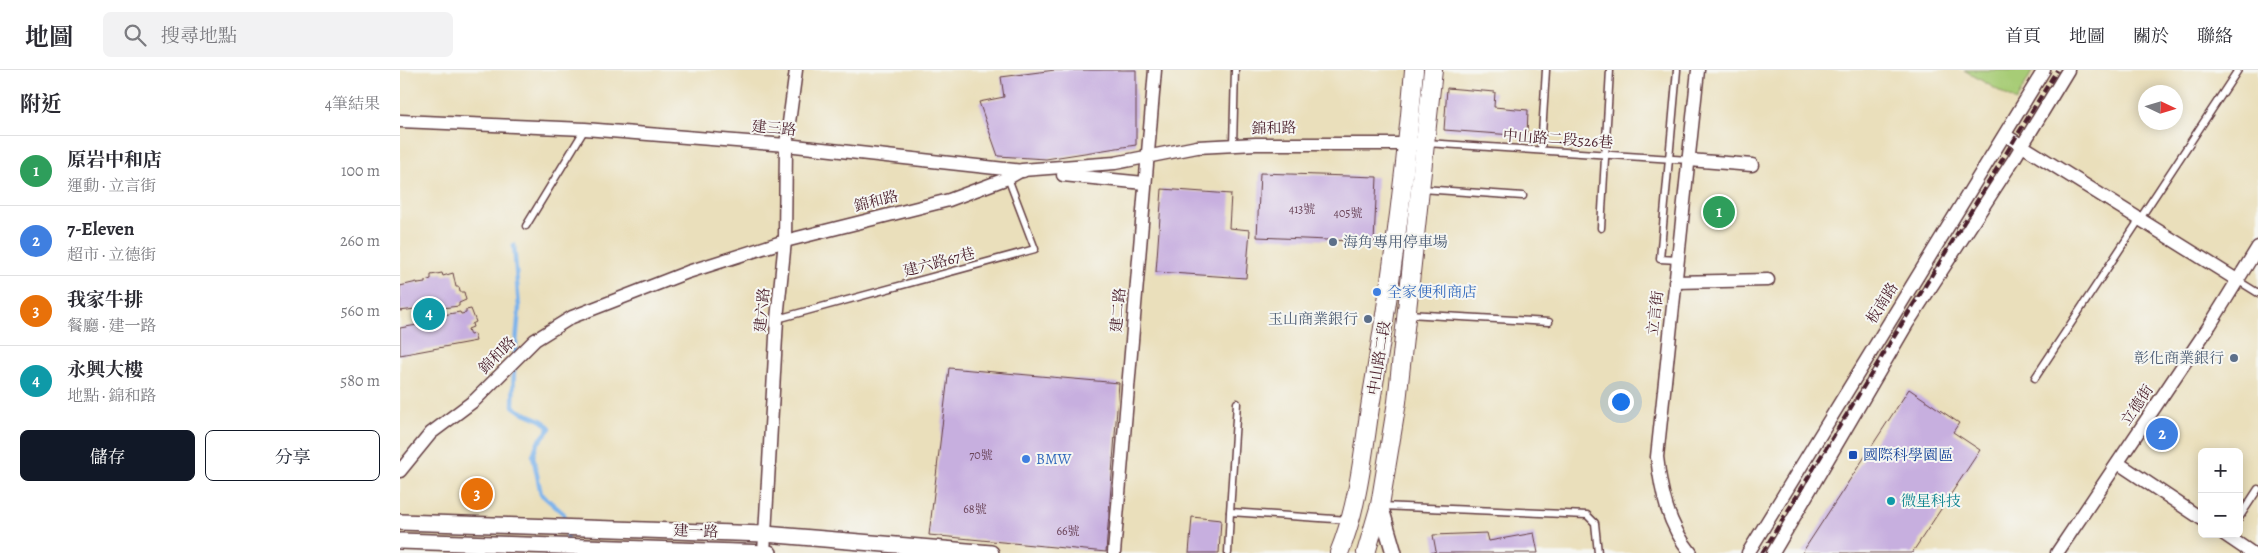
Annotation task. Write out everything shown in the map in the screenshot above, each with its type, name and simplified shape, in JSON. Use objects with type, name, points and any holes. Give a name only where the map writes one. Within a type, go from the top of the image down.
[{"type":"main road","name":"中山路二段","points":[[1339,553],[1357,500],[1386,316],[1408,144],[1414,70]]},
{"type":"main road","name":"中山路二段","points":[[1366,553],[1380,506],[1397,402],[1433,70]]},
{"type":"street","name":"建六路","points":[[764,553],[777,319],[785,241],[786,146],[796,70]]},
{"type":"street","name":"建二路","points":[[1114,553],[1155,70]]},
{"type":"street","name":"立言街","points":[[1691,553],[1673,525],[1667,509],[1661,488],[1657,457],[1698,70]]},
{"type":"street","name":"板南路","points":[[1748,553],[2044,70]]},
{"type":"street","points":[[1772,553],[1907,324],[2022,146],[2068,70]]},
{"type":"street","name":"建三路","points":[[400,121],[585,129],[786,146],[1144,183]]},
{"type":"street","points":[[2005,135],[2237,280]]},
{"type":"street","name":"錦和路","points":[[400,471],[431,433],[475,400],[535,340],[572,317],[688,272],[785,241],[949,200],[1008,178],[1022,170],[1074,168],[1148,158],[1197,147],[1426,143]]},
{"type":"street","points":[[1689,160],[1752,165]]},
{"type":"street","name":"立德街","points":[[2056,553],[2210,325],[2258,247]]},
{"type":"street","points":[[1675,282],[1768,280]]},
{"type":"street","points":[[2118,463],[2198,517]]},
{"type":"street","points":[[1380,506],[1394,553]]},
{"type":"street","points":[[1349,553],[1350,520]]},
{"type":"street","name":"建一路","points":[[400,522],[765,534],[991,553]]},
{"type":"street","points":[[2231,538],[2252,553]]},
{"type":"street","name":"建一路","points":[[400,541],[769,553]]},
{"type":"lane","points":[[1233,145],[1236,70]]},
{"type":"lane","points":[[1542,150],[1546,70]]},
{"type":"lane","points":[[1601,228],[1610,70]]},
{"type":"lane","points":[[1677,70],[1660,259],[1678,260]]},
{"type":"lane","points":[[2035,378],[2238,70]]},
{"type":"lane","points":[[526,226],[585,129]]},
{"type":"lane","name":"中山路二段526巷","points":[[1426,143],[1689,160]]},
{"type":"lane","name":"建六路67巷","points":[[777,319],[1035,249],[1008,178]]},
{"type":"lane","points":[[1420,189],[1524,196]]},
{"type":"lane","points":[[2237,280],[2258,293]]},
{"type":"lane","points":[[1407,314],[1549,322]]},
{"type":"lane","points":[[1228,553],[1237,403]]},
{"type":"lane","points":[[2243,512],[2258,489]]},
{"type":"lane","points":[[1380,506],[1587,515],[1596,523],[1598,553]]},
{"type":"lane","points":[[1230,512],[1350,520]]},
{"type":"green space","points":[[1964,70],[2033,70],[2016,101]]},
{"type":"building","points":[[1055,70],[1136,70],[1136,145],[1046,159],[998,156],[979,102],[1004,97],[1001,77]]},
{"type":"building","points":[[1447,88],[1495,92],[1494,107],[1528,110],[1527,136],[1444,130]]},
{"type":"building","points":[[1260,173],[1377,177],[1374,242],[1257,237]]},
{"type":"building","points":[[1162,189],[1231,194],[1229,228],[1250,230],[1246,278],[1156,272]]},
{"type":"building","points":[[442,273],[443,276],[453,273],[456,287],[459,287],[460,292],[464,292],[466,300],[459,303],[459,306],[442,308],[443,315],[460,312],[461,314],[466,313],[466,310],[471,309],[476,322],[472,324],[473,327],[468,329],[470,335],[474,334],[476,341],[400,355],[400,328],[417,325],[415,309],[400,311],[400,286],[417,282],[418,284],[425,283],[425,281],[431,279],[431,275]]},
{"type":"building","name":"BMW","points":[[949,368],[1119,383],[1106,552],[929,535]]},
{"type":"building","name":"微星科技","points":[[1909,389],[1959,423],[1953,432],[1980,450],[1912,553],[1802,553]]},
{"type":"building","points":[[1192,517],[1221,520],[1219,553],[1189,553]]},
{"type":"building","points":[[1487,533],[1489,541],[1534,533],[1538,553],[1431,553],[1436,551],[1433,535]]},
{"type":"waterway","points":[[514,245],[519,308],[515,356]]},
{"type":"waterway","points":[[514,366],[513,406],[542,421],[550,428],[537,444],[533,456],[541,494],[564,514],[568,544]]},
{"type":"railway","points":[[1762,553],[2057,70]]},
{"type":"place","name":"原岩中和店","points":[[1719,212]]},
{"type":"place","name":"海角專用停車場","points":[[1333,242]]},
{"type":"place","name":"全家便利商店","points":[[1377,292]]},
{"type":"place","name":"永興大樓","points":[[429,314]]},
{"type":"place","name":"玉山商業銀行","points":[[1368,319]]},
{"type":"place","name":"彰化商業銀行","points":[[2234,358]]},
{"type":"place","name":"7-Eleven","points":[[2162,434]]},
{"type":"place","name":"國際科學園區","points":[[1853,455]]},
{"type":"place","name":"BMW","points":[[1026,459]]},
{"type":"place","name":"我家牛排","points":[[477,494]]},
{"type":"place","name":"微星科技","points":[[1891,501]]}]
